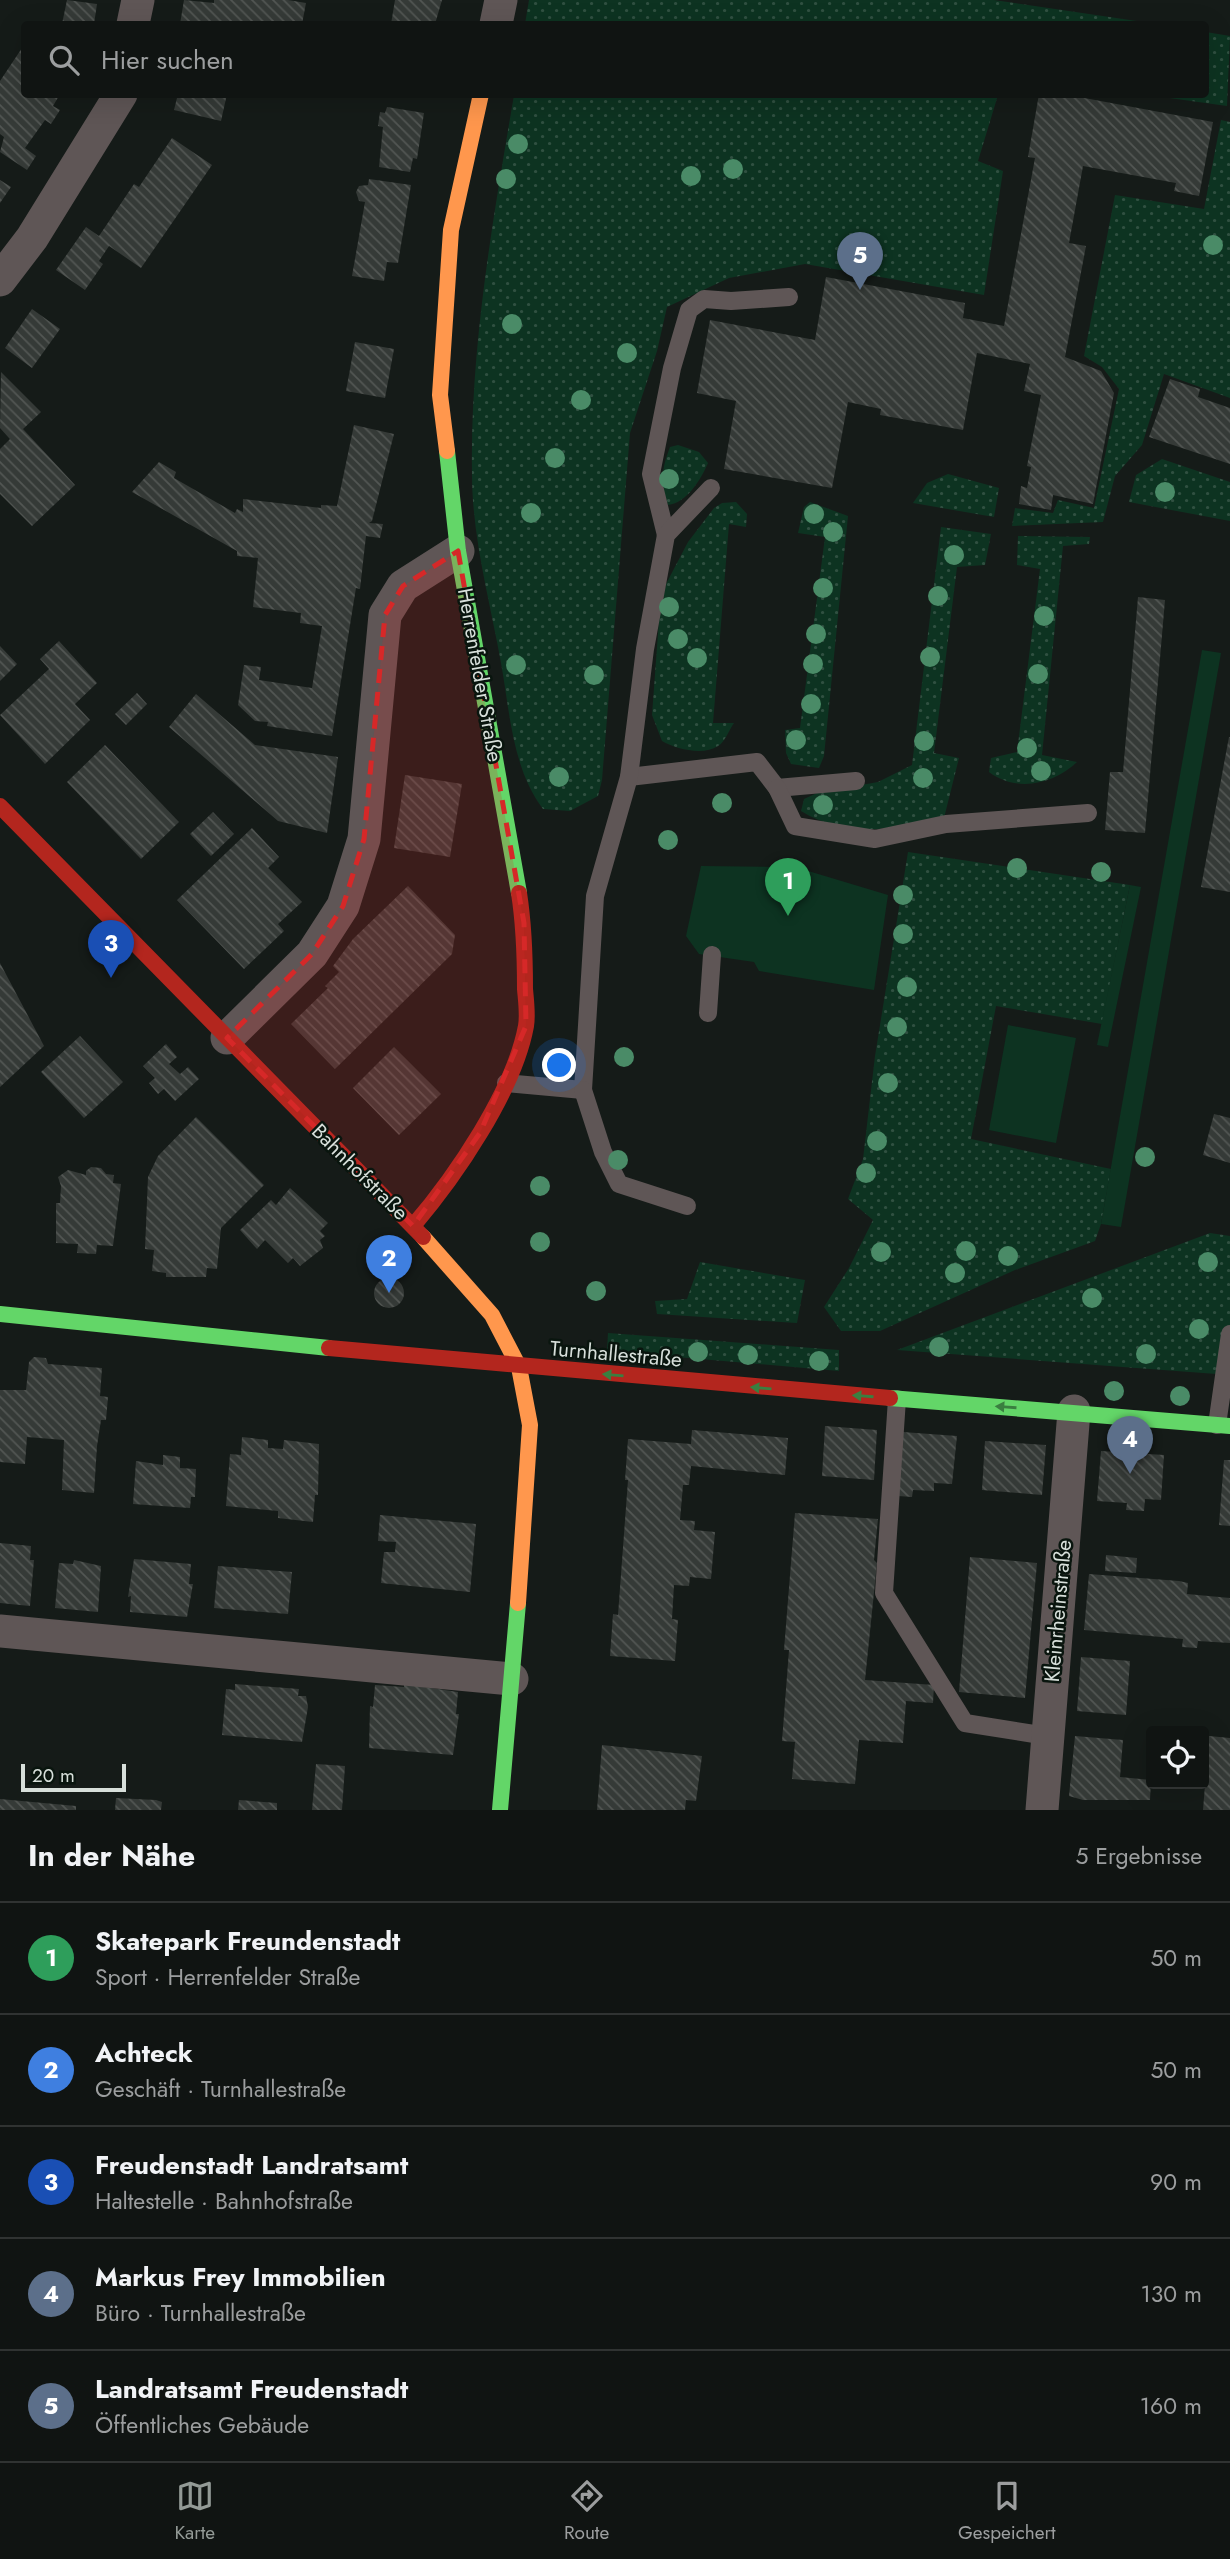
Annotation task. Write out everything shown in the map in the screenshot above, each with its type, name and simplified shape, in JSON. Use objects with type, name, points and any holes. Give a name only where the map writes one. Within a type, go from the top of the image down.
[{"type":"street","points":[[134,21],[138,0]]},
{"type":"street","points":[[497,21],[501,0]]},
{"type":"street","points":[[0,280],[32,238],[119,98]]},
{"type":"street","name":"Herrenfelder Straße","points":[[414,1226],[441,1193],[474,1143],[506,1083],[526,1026],[524,923],[458,551],[440,395],[452,230],[480,98]]},
{"type":"street","points":[[227,1038],[312,954],[343,906],[364,839],[385,615],[403,586],[458,551]]},
{"type":"street","name":"Bahnhofstraße","points":[[0,806],[414,1226],[492,1315],[519,1367],[530,1424],[513,1679],[500,1810]]},
{"type":"street","name":"Turnhallestraße","points":[[0,1314],[519,1367],[1224,1425]]},
{"type":"street","name":"Kleinrheinstraße","points":[[1042,1810],[1074,1411]]},
{"type":"street","points":[[0,1631],[513,1679]]},
{"type":"lane","points":[[687,1206],[619,1184],[603,1152],[583,1090],[595,896],[629,777],[645,649],[666,535],[651,474],[672,368],[689,310],[704,299],[731,301],[789,297]]},
{"type":"lane","points":[[666,535],[711,488]]},
{"type":"lane","points":[[629,777],[757,762],[777,788],[795,826],[875,839],[968,821],[1088,813]]},
{"type":"lane","points":[[777,788],[856,781]]},
{"type":"lane","points":[[708,1013],[712,955]]},
{"type":"lane","points":[[506,1083],[583,1090]]},
{"type":"lane","points":[[1224,1425],[1230,1334]]},
{"type":"lane","points":[[897,1399],[884,1594],[965,1723],[1047,1736]]},
{"type":"highlighted area","points":[[458,551],[524,923],[526,1026],[480,1133],[413,1226],[227,1038],[312,954],[343,906],[364,839],[385,615],[403,586]]},
{"type":"green space","points":[[529,0],[994,0],[1137,21],[526,21]]},
{"type":"green space","points":[[1209,32],[1230,36],[1227,106],[1170,98],[1209,98]]},
{"type":"green space","points":[[514,98],[997,98],[978,161],[1003,171],[984,295],[805,264],[729,278],[667,307],[657,351],[630,433],[602,780],[598,796],[570,811],[543,809],[518,758],[475,522],[472,426],[479,331]]},
{"type":"green space","points":[[1221,120],[1230,122],[1230,398],[1164,374],[1142,445],[1115,476],[1103,522],[1012,526],[1015,508],[1053,513],[1058,500],[1094,508],[1119,389],[1102,367],[1084,356],[1115,195],[1204,209]]},
{"type":"green space","points":[[678,445],[699,452],[708,463],[687,495],[668,505],[663,490],[663,469],[670,447]]},
{"type":"green space","points":[[1162,459],[1230,482],[1230,521],[1129,502],[1136,475]]},
{"type":"green space","points":[[948,474],[999,488],[994,517],[913,503],[927,483]]},
{"type":"green space","points":[[736,502],[747,514],[746,527],[729,524],[713,723],[734,723],[725,739],[712,749],[682,749],[662,741],[652,715],[659,620],[666,584],[688,542],[714,508],[722,503]]},
{"type":"green space","points":[[810,502],[848,516],[824,756],[819,768],[791,764],[786,753],[785,730],[800,728],[825,537],[798,533],[804,507]]},
{"type":"green space","points":[[941,527],[991,534],[985,565],[957,567],[934,753],[959,758],[944,818],[871,829],[818,820],[801,811],[804,799],[817,793],[878,782],[912,765]]},
{"type":"green space","points":[[1018,536],[1090,537],[1089,544],[1063,546],[1042,755],[1077,762],[1057,776],[1023,784],[1000,779],[989,772],[991,758],[1017,752],[1040,569],[1017,565]]},
{"type":"green space","points":[[1202,650],[1221,653],[1121,1227],[1101,1224]]},
{"type":"green space","points":[[908,852],[1130,885],[1102,1024],[996,1006],[971,1139],[1111,1169],[1101,1224],[1095,1241],[1015,1270],[880,1331],[841,1331],[824,1307],[849,1268],[873,1220],[848,1199],[863,1159],[875,1056]]},
{"type":"green space","points":[[701,866],[795,867],[888,895],[874,990],[759,971],[754,962],[699,954],[686,936]]},
{"type":"green space","points":[[1130,885],[1141,887],[1108,1047],[1097,1045]]},
{"type":"green space","points":[[1008,1025],[1076,1038],[1056,1143],[989,1130]]},
{"type":"green space","points":[[1210,1233],[1230,1236],[1230,1375],[897,1350]]},
{"type":"green space","points":[[700,1262],[805,1280],[797,1323],[657,1314],[655,1301],[687,1299]]},
{"type":"green space","points":[[608,1333],[839,1350],[839,1371],[607,1351]]},
{"type":"building","points":[[67,0],[97,4],[94,21],[63,21]]},
{"type":"building","points":[[184,0],[214,3],[214,0],[288,0],[306,3],[303,21],[180,21]]},
{"type":"building","points":[[395,0],[442,0],[436,21],[392,21]]},
{"type":"building","points":[[21,50],[21,98],[58,98],[53,106],[60,110],[51,124],[45,120],[25,148],[36,156],[27,170],[0,152],[4,137],[0,134],[0,81]]},
{"type":"building","points":[[177,98],[226,98],[221,121],[174,110]]},
{"type":"building","points":[[1038,98],[1084,98],[1213,122],[1199,196],[1174,191],[1176,183],[1083,166],[1069,243],[1086,246],[1065,357],[1101,371],[1114,393],[1093,504],[1053,495],[1051,510],[1019,504],[1021,486],[1027,488],[1031,467],[1027,466],[1041,395],[1024,391],[1030,364],[977,353],[963,430],[880,415],[881,409],[848,402],[832,488],[724,469],[736,401],[697,393],[710,320],[815,340],[826,277],[965,303],[963,318],[1004,326],[1035,158],[1028,157]]},
{"type":"building","points":[[387,107],[424,113],[417,159],[413,158],[410,172],[379,167],[383,127],[378,126],[380,112],[385,113]]},
{"type":"building","points":[[172,138],[212,165],[141,268],[109,246],[99,261],[103,264],[85,290],[56,270],[86,227],[99,236],[134,184],[139,187]]},
{"type":"building","points":[[369,179],[411,185],[398,263],[387,262],[384,281],[352,276],[365,202],[359,201],[356,192],[359,186],[368,185]]},
{"type":"building","points":[[0,180],[11,187],[0,203]]},
{"type":"building","points":[[32,309],[60,329],[32,368],[5,348]]},
{"type":"building","points":[[355,342],[394,349],[385,398],[346,391]]},
{"type":"building","points":[[1,372],[41,412],[23,429],[75,485],[32,526],[0,494],[0,449],[10,439],[0,428]]},
{"type":"building","points":[[1170,379],[1200,389],[1198,397],[1230,408],[1230,464],[1149,437]]},
{"type":"building","points":[[354,425],[394,434],[372,521],[369,523],[383,524],[380,538],[366,536],[360,589],[356,588],[332,736],[267,726],[268,722],[255,721],[238,705],[244,665],[261,667],[259,680],[312,688],[322,626],[300,623],[301,613],[253,607],[258,558],[237,556],[237,551],[132,492],[159,462],[176,472],[174,478],[235,513],[237,509],[243,512],[243,499],[321,508],[321,505],[337,506]]},
{"type":"building","points":[[1138,597],[1165,600],[1145,833],[1105,830],[1110,772],[1123,772]]},
{"type":"building","points":[[59,641],[97,683],[75,704],[90,720],[45,764],[0,715],[49,669],[40,659]]},
{"type":"building","points":[[0,646],[17,664],[0,681]]},
{"type":"building","points":[[137,693],[147,704],[126,725],[115,714]]},
{"type":"building","points":[[196,694],[255,745],[338,757],[327,833],[278,821],[169,727]]},
{"type":"building","points":[[1230,737],[1230,892],[1201,887]]},
{"type":"building","points":[[105,745],[179,822],[141,859],[67,782]]},
{"type":"building","points":[[405,775],[462,784],[450,857],[394,848]]},
{"type":"building","points":[[213,812],[234,834],[211,856],[190,834]]},
{"type":"building","points":[[252,828],[279,857],[268,868],[302,902],[278,924],[284,931],[244,969],[177,900]]},
{"type":"building","points":[[408,886],[455,935],[452,954],[335,1069],[291,1024],[328,988],[325,986],[339,972],[333,966],[353,939]]},
{"type":"building","points":[[0,963],[44,1046],[0,1087]]},
{"type":"building","points":[[80,1036],[123,1082],[84,1118],[41,1072]]},
{"type":"building","points":[[166,1044],[177,1057],[169,1064],[180,1074],[188,1067],[199,1079],[175,1101],[164,1089],[158,1094],[149,1083],[155,1078],[143,1066]]},
{"type":"building","points":[[394,1047],[441,1094],[399,1135],[353,1088]]},
{"type":"building","points":[[1214,1114],[1230,1118],[1230,1163],[1203,1155]]},
{"type":"building","points":[[196,1117],[264,1185],[221,1228],[217,1269],[207,1268],[206,1277],[166,1277],[166,1273],[152,1271],[154,1250],[145,1249],[148,1177],[158,1156]]},
{"type":"building","points":[[91,1167],[101,1168],[106,1174],[114,1175],[113,1183],[121,1184],[113,1246],[97,1245],[96,1254],[77,1253],[78,1244],[56,1243],[56,1203],[60,1203],[61,1186],[58,1177],[68,1170],[86,1175],[86,1171]]},
{"type":"building","points":[[290,1188],[328,1223],[320,1231],[325,1236],[320,1240],[323,1248],[300,1266],[293,1258],[288,1263],[265,1240],[257,1249],[240,1230],[271,1200],[276,1205]]},
{"type":"building","points":[[389,1278],[400,1282],[404,1293],[400,1304],[389,1308],[378,1304],[374,1293],[378,1282]]},
{"type":"building","points":[[34,1357],[46,1358],[48,1364],[102,1368],[100,1396],[108,1397],[106,1420],[101,1420],[97,1446],[94,1493],[62,1490],[64,1440],[27,1437],[25,1464],[0,1462],[0,1390],[26,1390],[29,1362]]},
{"type":"building","points":[[825,1426],[877,1430],[874,1480],[822,1476]]},
{"type":"building","points":[[692,1430],[788,1438],[785,1475],[691,1466],[689,1485],[683,1485],[680,1520],[695,1521],[694,1530],[715,1532],[711,1579],[690,1577],[689,1586],[674,1585],[672,1619],[678,1620],[675,1661],[610,1656],[613,1614],[618,1615],[628,1480],[625,1480],[628,1439],[691,1444]]},
{"type":"building","points":[[903,1432],[957,1436],[952,1484],[934,1483],[934,1491],[913,1490],[912,1497],[898,1496]]},
{"type":"building","points":[[242,1437],[268,1440],[268,1448],[283,1449],[284,1440],[319,1444],[318,1495],[315,1495],[313,1522],[278,1518],[278,1511],[226,1506],[230,1454],[241,1455]]},
{"type":"building","points":[[985,1441],[1046,1445],[1042,1495],[982,1490]]},
{"type":"building","points":[[1101,1451],[1164,1455],[1161,1500],[1145,1499],[1144,1511],[1126,1510],[1127,1503],[1097,1501]]},
{"type":"building","points":[[163,1455],[180,1457],[180,1468],[196,1469],[195,1497],[191,1497],[190,1508],[133,1504],[136,1461],[163,1465]]},
{"type":"building","points":[[1224,1460],[1230,1460],[1230,1526],[1219,1525]]},
{"type":"building","points":[[795,1513],[878,1519],[874,1560],[877,1563],[865,1680],[934,1685],[933,1703],[906,1701],[903,1743],[859,1740],[855,1784],[792,1779],[795,1742],[782,1741],[789,1650],[784,1650]]},
{"type":"building","points":[[380,1515],[476,1524],[470,1592],[381,1583],[384,1552],[395,1552],[396,1542],[378,1541]]},
{"type":"building","points":[[0,1543],[31,1546],[30,1560],[34,1560],[30,1606],[0,1603]]},
{"type":"building","points":[[1106,1555],[1137,1558],[1136,1573],[1105,1571]]},
{"type":"building","points":[[970,1557],[1037,1563],[1025,1698],[959,1692]]},
{"type":"building","points":[[134,1559],[191,1564],[189,1584],[193,1584],[187,1617],[130,1612],[131,1596],[128,1597]]},
{"type":"building","points":[[74,1560],[101,1566],[98,1612],[55,1608],[59,1563],[73,1564]]},
{"type":"building","points":[[218,1566],[292,1572],[288,1614],[214,1608]]},
{"type":"building","points":[[1089,1574],[1179,1581],[1188,1583],[1187,1594],[1230,1598],[1230,1643],[1198,1641],[1197,1648],[1182,1647],[1183,1639],[1084,1630]]},
{"type":"building","points":[[1081,1657],[1130,1661],[1126,1715],[1077,1711]]},
{"type":"building","points":[[235,1684],[299,1689],[298,1696],[306,1696],[308,1707],[302,1742],[222,1735],[226,1689],[235,1690]]},
{"type":"building","points":[[404,1684],[458,1692],[456,1714],[459,1714],[453,1755],[369,1748],[370,1706],[373,1707],[375,1685],[404,1687]]},
{"type":"building","points":[[1075,1736],[1123,1740],[1120,1777],[1146,1780],[1146,1789],[1151,1789],[1150,1800],[1083,1800],[1069,1796]]},
{"type":"building","points":[[1209,1736],[1230,1738],[1230,1810],[1203,1810],[1205,1789],[1209,1789]]},
{"type":"building","points":[[602,1745],[702,1756],[696,1801],[686,1800],[685,1810],[597,1810]]},
{"type":"building","points":[[316,1764],[345,1766],[342,1810],[312,1810]]},
{"type":"building","points":[[116,1798],[156,1800],[162,1802],[161,1810],[115,1810]]},
{"type":"building","points":[[0,1799],[76,1806],[76,1810],[0,1810]]},
{"type":"building","points":[[239,1800],[277,1803],[277,1810],[238,1810]]},
{"type":"traffic: fast","points":[[447,451],[458,551],[519,893]]},
{"type":"traffic: fast","points":[[0,1314],[329,1348]]},
{"type":"traffic: fast","points":[[890,1398],[1230,1426]]},
{"type":"traffic: fast","points":[[500,1810],[518,1603]]},
{"type":"traffic: slow","points":[[447,451],[440,395],[451,230],[480,98]]},
{"type":"traffic: slow","points":[[423,1237],[492,1315],[519,1367],[530,1425],[518,1603]]},
{"type":"traffic: jam","points":[[0,806],[423,1237]]},
{"type":"traffic: jam","points":[[413,1226],[447,1183],[481,1132],[509,1078],[519,1051],[527,1013],[519,893]]},
{"type":"traffic: jam","points":[[329,1348],[890,1398]]},
{"type":"place","name":"Landratsamt Freudenstadt","points":[[860,290]]},
{"type":"place","name":"Skatepark Freundenstadt","points":[[788,916]]},
{"type":"place","name":"Freudenstadt Landratsamt","points":[[111,978]]},
{"type":"place","name":"Achteck","points":[[389,1293]]},
{"type":"place","name":"Markus Frey Immobilien","points":[[1130,1474]]}]
